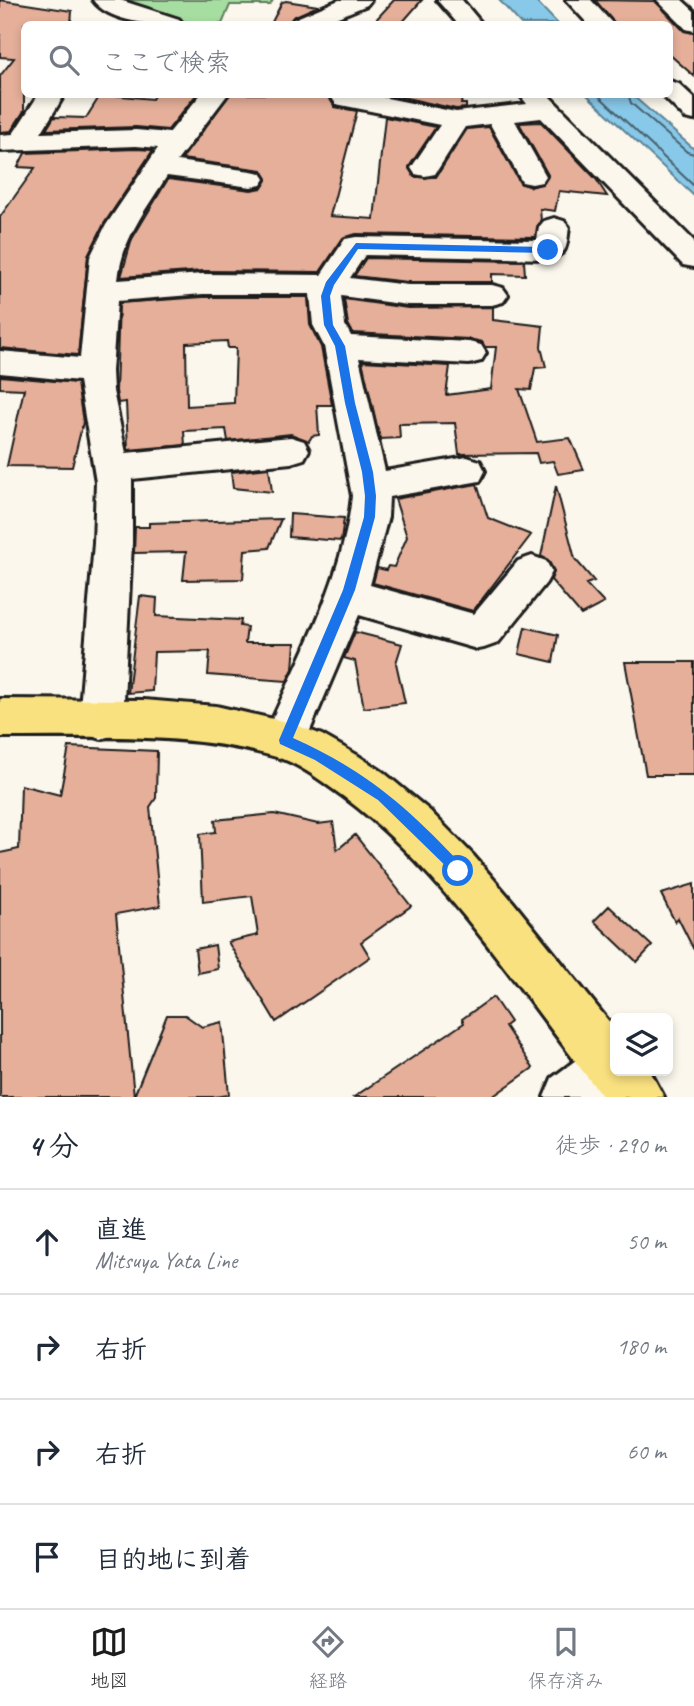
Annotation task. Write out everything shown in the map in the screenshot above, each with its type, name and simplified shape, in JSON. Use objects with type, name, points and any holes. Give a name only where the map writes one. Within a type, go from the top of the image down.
[{"type":"main road","points":[[0,718],[177,722],[242,730],[285,740],[319,756],[383,796],[414,823],[458,871],[624,1082]]},
{"type":"street","points":[[319,21],[359,0]]},
{"type":"street","points":[[449,0],[467,21]]},
{"type":"street","points":[[578,0],[598,21]]},
{"type":"street","points":[[669,0],[694,24]]},
{"type":"street","points":[[106,10],[157,21]]},
{"type":"street","points":[[673,92],[694,111]]},
{"type":"street","points":[[11,148],[49,98]]},
{"type":"street","points":[[101,720],[113,543],[112,468],[96,391],[95,371],[104,257],[167,154],[212,98]]},
{"type":"street","points":[[342,103],[456,120],[499,116],[539,102],[694,258]]},
{"type":"street","points":[[499,116],[532,176]]},
{"type":"street","points":[[425,168],[456,120]]},
{"type":"street","points":[[11,148],[136,138],[167,154],[251,179]]},
{"type":"street","points":[[285,740],[346,595],[366,536],[369,487],[340,346],[329,325],[325,296],[330,285],[356,246],[548,250],[551,249],[554,227]]},
{"type":"street","points":[[100,292],[203,284],[330,285],[408,295],[492,295]]},
{"type":"street","points":[[340,346],[469,353]]},
{"type":"street","points":[[0,362],[95,371]]},
{"type":"street","points":[[112,468],[291,450]]},
{"type":"street","points":[[369,487],[467,471]]},
{"type":"street","points":[[346,595],[477,632],[484,631],[533,572]]},
{"type":"street","points":[[571,1097],[624,1082]]},
{"type":"green space","points":[[118,0],[273,0],[270,5],[230,5],[223,21],[183,21]]},
{"type":"water","points":[[499,0],[535,0],[555,21],[518,21]]},
{"type":"water","points":[[590,98],[635,98],[694,149],[694,196]]},
{"type":"building","points":[[0,0],[72,11],[71,21],[21,21],[21,98],[24,98],[24,111],[11,131],[0,132],[0,76],[14,58],[0,57]]},
{"type":"building","points":[[394,0],[422,0],[404,21],[375,21]]},
{"type":"building","points":[[595,0],[655,1],[684,31],[694,33],[694,76],[673,58],[673,21],[612,21]]},
{"type":"building","points":[[282,2],[318,6],[293,17],[290,21],[272,21]]},
{"type":"building","points":[[98,98],[194,98],[168,130],[136,127],[46,130],[54,117],[86,118]]},
{"type":"building","points":[[227,98],[330,98],[335,107],[357,111],[330,216],[374,219],[385,117],[436,127],[409,167],[414,177],[436,177],[467,129],[489,127],[520,183],[531,187],[544,183],[548,175],[519,123],[541,122],[596,179],[607,196],[559,191],[555,211],[540,209],[541,221],[535,237],[356,234],[343,238],[320,272],[203,271],[121,277],[132,239],[168,179],[251,190],[262,188],[267,180],[262,170],[182,159]]},
{"type":"building","points":[[406,98],[462,98],[461,104],[466,104],[466,108],[456,109]]},
{"type":"building","points":[[153,150],[104,224],[88,256],[78,355],[0,348],[0,217],[35,168],[18,167],[25,153]]},
{"type":"building","points":[[366,258],[524,261],[525,275],[492,274],[492,282],[408,282],[354,276]]},
{"type":"building","points":[[203,297],[308,297],[310,325],[321,347],[332,405],[317,405],[319,435],[312,436],[309,441],[291,434],[228,441],[226,429],[184,431],[185,445],[128,450],[126,402],[118,403],[116,391],[119,303]],"holes":[[[227,341],[228,348],[236,348],[234,403],[187,406],[186,343]]]},
{"type":"building","points":[[344,299],[408,308],[493,307],[493,320],[543,326],[541,347],[546,367],[535,368],[531,390],[519,389],[537,442],[570,438],[584,470],[558,474],[553,461],[539,463],[536,453],[459,454],[455,423],[399,424],[400,438],[380,439],[362,361],[450,366],[446,395],[491,389],[496,347],[485,347],[482,342],[469,339],[353,333],[348,324]]},
{"type":"building","points":[[0,376],[77,383],[83,422],[72,467],[7,466],[24,389],[0,388]]},
{"type":"building","points":[[269,468],[272,492],[233,488],[231,472]]},
{"type":"building","points":[[477,484],[488,518],[531,535],[473,611],[373,583],[377,568],[386,570],[388,566],[394,567],[407,537],[395,499]]},
{"type":"building","points":[[556,486],[575,559],[594,581],[586,584],[604,603],[581,615],[551,580],[554,571],[548,560],[541,556]]},
{"type":"building","points":[[290,514],[344,518],[341,541],[289,537]]},
{"type":"building","points":[[281,519],[269,548],[245,550],[243,579],[183,580],[186,552],[134,553],[135,527],[149,527],[149,523]]},
{"type":"building","points":[[140,596],[157,598],[156,616],[241,620],[240,626],[247,627],[245,643],[295,643],[293,669],[287,681],[208,675],[210,651],[154,652],[152,691],[128,693]]},
{"type":"building","points":[[525,627],[558,635],[553,662],[519,654]]},
{"type":"building","points":[[355,632],[402,644],[396,663],[405,703],[364,708],[355,661],[344,658]]},
{"type":"building","points":[[625,662],[694,662],[694,775],[646,775]]},
{"type":"building","points":[[69,747],[157,751],[156,798],[150,807],[160,906],[116,914],[134,1096],[167,1015],[185,1015],[202,1027],[222,1022],[229,1095],[214,1097],[0,1097],[0,853],[19,849],[21,785],[60,795]]},
{"type":"building","points":[[274,814],[318,824],[333,822],[337,850],[355,835],[411,906],[361,942],[370,957],[276,1022],[228,942],[258,935],[252,896],[203,902],[200,834],[216,832],[215,820]]},
{"type":"building","points":[[694,884],[694,950],[678,918],[675,922],[661,894]]},
{"type":"building","points":[[609,906],[652,946],[637,962],[594,921]]},
{"type":"building","points":[[215,945],[218,969],[198,973],[195,949]]},
{"type":"building","points":[[493,997],[510,1022],[505,1026],[533,1068],[492,1097],[354,1097],[464,1023],[462,1019]]},
{"type":"route","points":[[458,871],[414,823],[383,796],[319,756],[285,740],[349,590],[366,536],[371,496],[340,346],[329,325],[325,296],[356,246],[548,250]]}]
